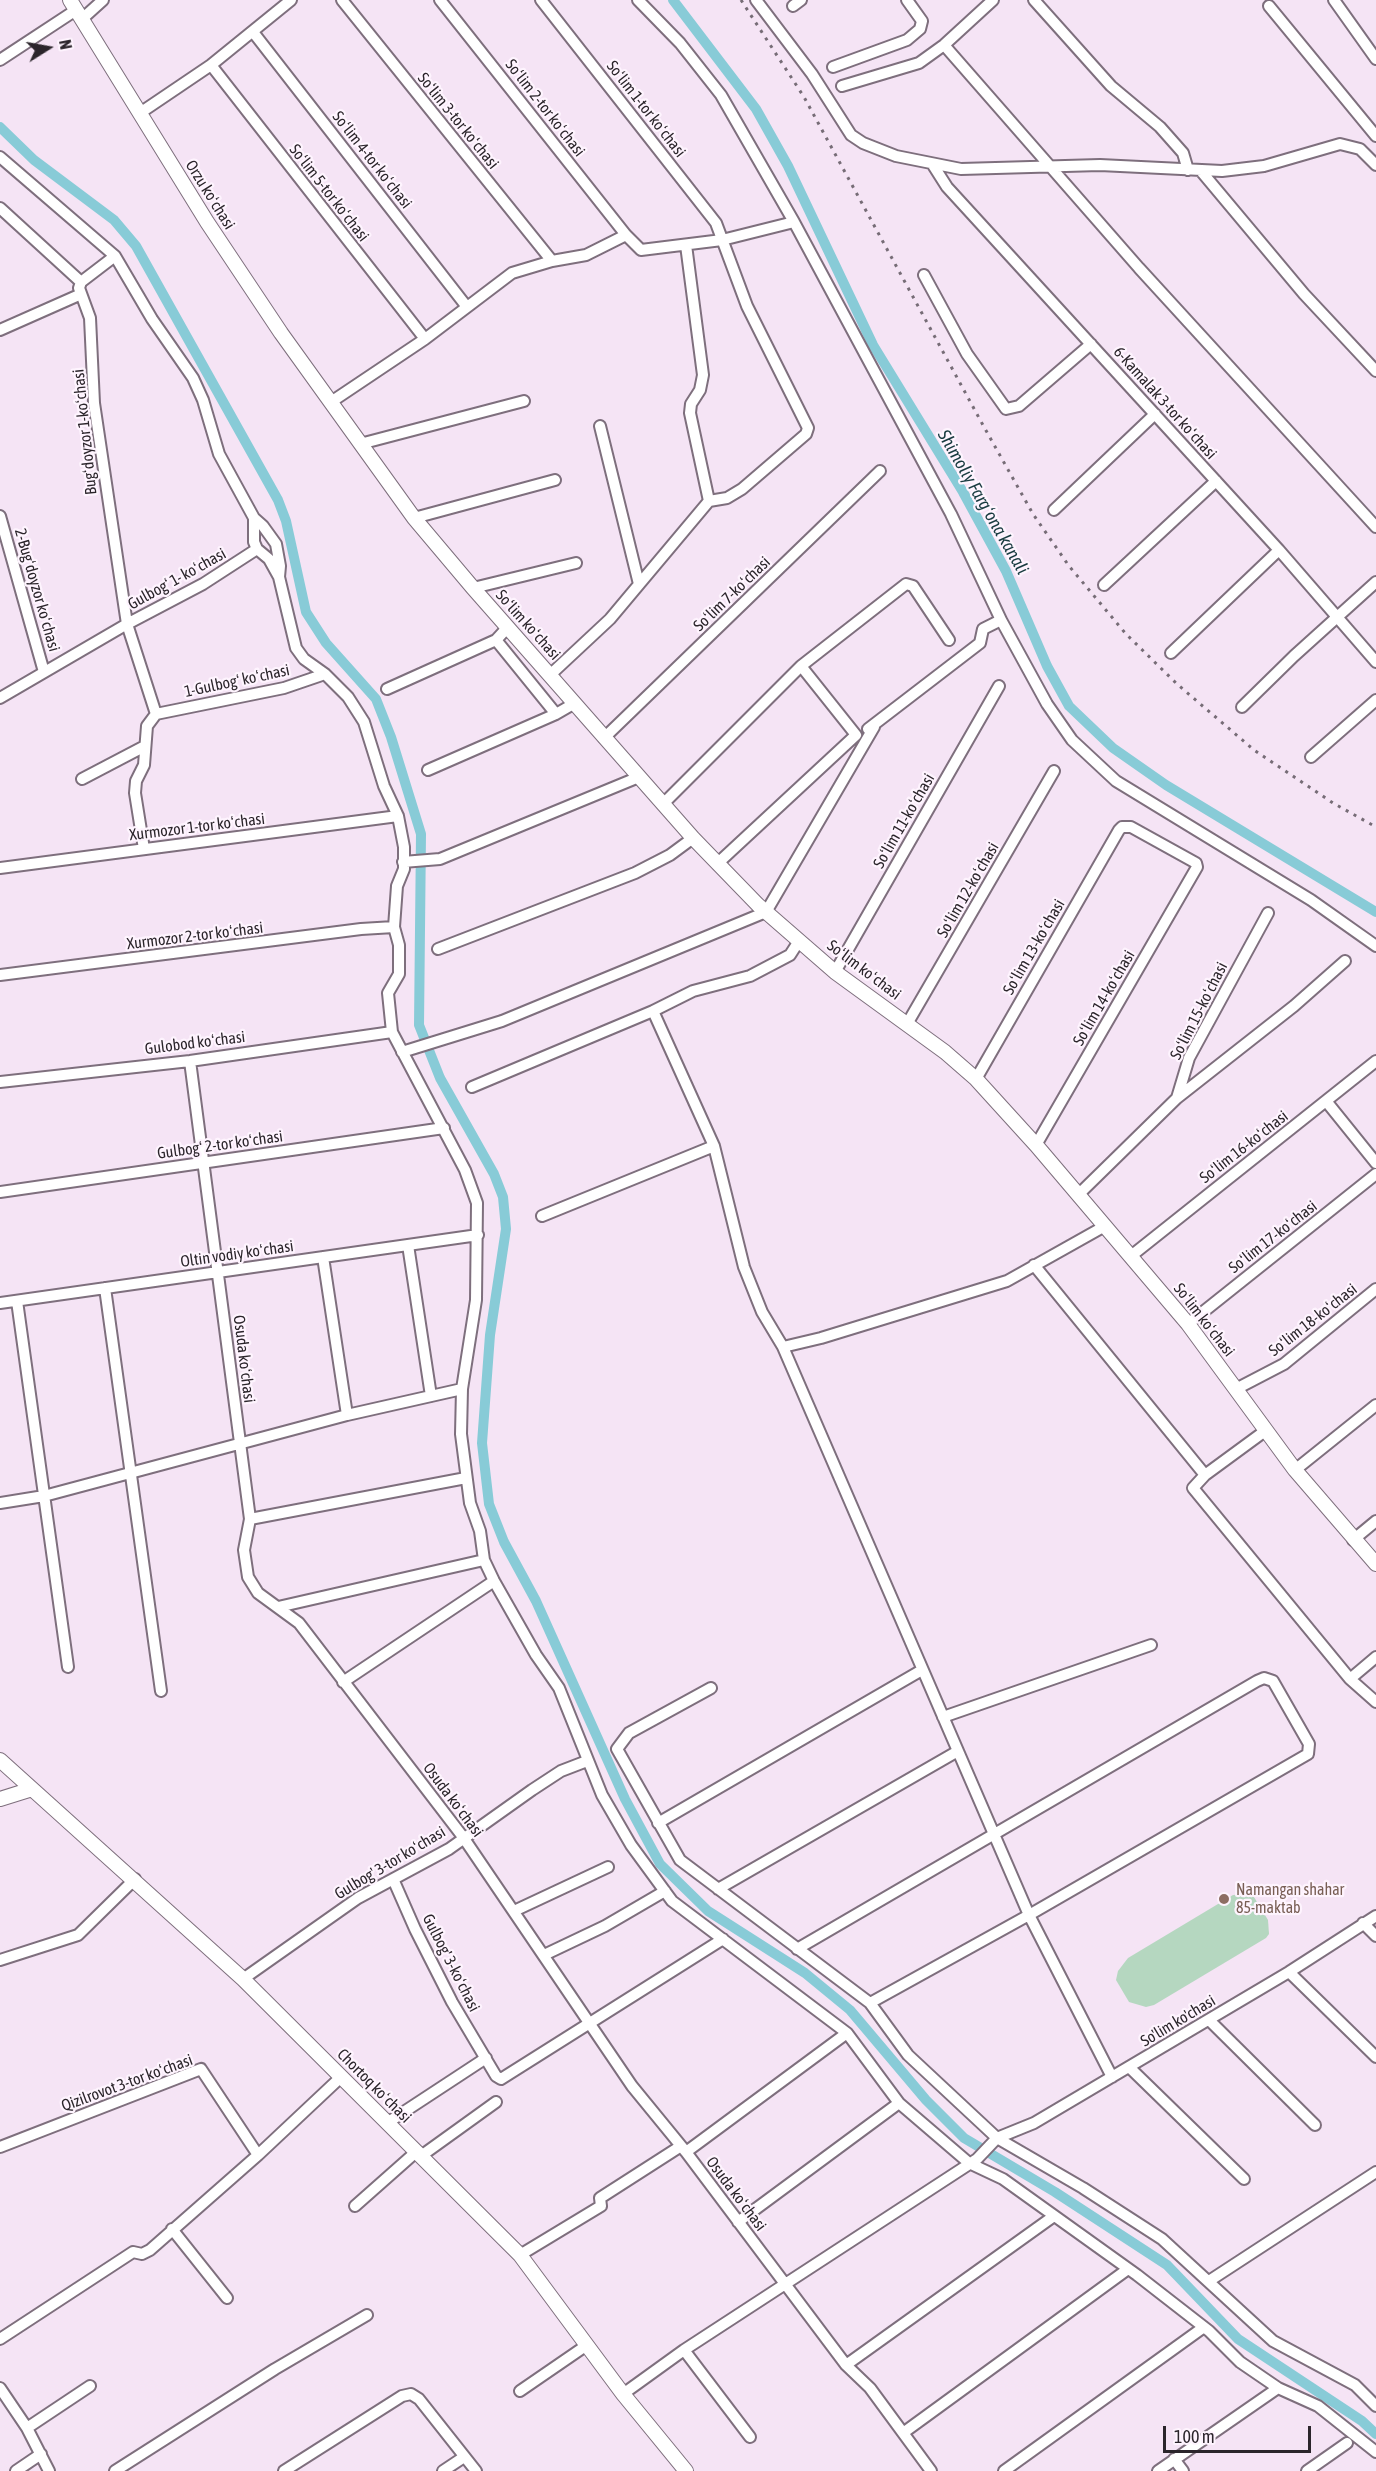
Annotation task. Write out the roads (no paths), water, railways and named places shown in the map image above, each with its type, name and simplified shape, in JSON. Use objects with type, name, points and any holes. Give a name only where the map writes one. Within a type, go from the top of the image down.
[{"type":"street","points":[[0,60],[76,10],[103,0]]},
{"type":"street","points":[[140,113],[211,65],[291,0]]},
{"type":"street","name":"Soʻlim 3-tor koʻchasi","points":[[342,0],[552,261]]},
{"type":"street","name":"Soʻlim 2-tor koʻchasi","points":[[440,0],[626,235]]},
{"type":"street","name":"Soʻlim 1-tor koʻchasi","points":[[541,0],[716,223],[747,306],[808,428],[806,434],[742,489],[727,498],[709,501]]},
{"type":"street","points":[[638,0],[680,43],[721,95],[794,222],[951,514],[1001,620],[1058,722],[1072,740],[1116,781],[1311,900],[1376,946]]},
{"type":"street","points":[[756,0],[812,74],[851,135],[888,154],[961,169],[1100,165],[1201,171],[1264,166],[1340,144],[1360,149],[1376,165]]},
{"type":"street","points":[[833,67],[907,40],[920,29],[921,17],[907,0]]},
{"type":"street","points":[[842,86],[918,63],[944,45],[993,0]]},
{"type":"street","points":[[1034,0],[1111,86],[1160,127],[1183,153],[1188,170]]},
{"type":"street","points":[[1334,0],[1376,59]]},
{"type":"street","points":[[1269,6],[1376,136]]},
{"type":"street","name":"Orzu koʻchasi","points":[[76,10],[207,222],[331,402]]},
{"type":"street","name":"Soʻlim 4-tor koʻchasi","points":[[253,32],[467,307]]},
{"type":"street","points":[[944,45],[1139,268],[1376,527]]},
{"type":"street","name":"Soʻlim 5-tor koʻchasi","points":[[211,65],[425,339]]},
{"type":"street","points":[[0,157],[115,256],[152,320],[193,378],[208,413],[219,454],[254,518],[276,544],[280,566],[279,577]]},
{"type":"street","name":"6-Kamalak 3-tor koʻchasi","points":[[933,165],[947,187],[1279,550],[1376,662]]},
{"type":"street","points":[[1201,171],[1304,294],[1376,371]]},
{"type":"street","points":[[0,208],[81,282]]},
{"type":"street","points":[[331,402],[425,339],[512,273],[552,261],[586,255],[626,235],[641,250],[722,240],[794,222]]},
{"type":"street","points":[[550,675],[610,619],[709,501],[690,413],[691,404],[700,390],[703,375],[686,245]]},
{"type":"street","points":[[0,330],[79,296],[81,282],[115,256]]},
{"type":"street","points":[[924,275],[967,354],[997,400],[1006,409],[1019,406],[1091,344]]},
{"type":"street","name":"Bugʻdoyzor 1-koʻchasi","points":[[79,296],[90,318],[94,403],[127,624]]},
{"type":"street","points":[[360,444],[524,401]]},
{"type":"street","name":"Soʻlim koʻchasi","points":[[331,402],[414,518],[693,838],[766,912],[835,972],[907,1023],[976,1079],[1036,1145],[1188,1323],[1295,1470],[1376,1564]]},
{"type":"street","points":[[1054,510],[1155,414]]},
{"type":"street","points":[[600,426],[639,584]]},
{"type":"street","name":"Soʻlim 7-koʻchasi","points":[[604,738],[880,471]]},
{"type":"street","points":[[414,518],[555,480]]},
{"type":"street","points":[[1104,585],[1215,480]]},
{"type":"street","name":"2-Bugʻdoyzor koʻchasi","points":[[0,516],[44,672]]},
{"type":"street","points":[[254,518],[253,537],[257,549],[269,559],[279,577],[296,648],[304,659],[325,674],[360,713],[384,786],[398,816],[406,862],[397,886],[394,927],[399,945],[399,974],[388,993],[392,1032],[405,1051],[473,1189],[478,1216],[476,1300],[462,1389],[462,1434],[466,1478],[484,1560],[536,1655],[559,1688],[602,1795],[631,1845],[665,1891],[686,1914],[848,2033],[899,2103],[973,2161],[1003,2179],[1128,2269],[1203,2327],[1240,2362],[1278,2388],[1318,2406],[1376,2452]]},
{"type":"street","name":"Gulbogʻ 1- koʻchasi","points":[[156,714],[127,624],[203,584],[257,549]]},
{"type":"street","points":[[1171,653],[1279,550]]},
{"type":"street","points":[[473,588],[576,563]]},
{"type":"street","points":[[1242,707],[1376,582]]},
{"type":"street","points":[[663,804],[801,666],[906,584],[913,586],[949,640]]},
{"type":"street","points":[[718,863],[856,735],[874,727],[980,643],[983,629],[1001,620]]},
{"type":"street","points":[[0,698],[127,624]]},
{"type":"street","points":[[387,689],[496,640],[508,627]]},
{"type":"street","points":[[496,640],[556,714]]},
{"type":"street","points":[[801,666],[856,735]]},
{"type":"street","name":"1-Gulbogʻ koʻchasi","points":[[156,714],[285,688],[325,674]]},
{"type":"street","name":"Soʻlim 11-koʻchasi","points":[[835,972],[999,686]]},
{"type":"street","points":[[1311,757],[1376,700]]},
{"type":"street","points":[[428,770],[556,714],[574,703]]},
{"type":"street","points":[[144,849],[135,793],[136,782],[144,765],[147,726],[156,714]]},
{"type":"street","points":[[405,1051],[502,1021],[766,912],[874,727]]},
{"type":"street","points":[[82,779],[145,746]]},
{"type":"street","name":"Soʻlim 12-koʻchasi","points":[[907,1023],[1054,771]]},
{"type":"street","points":[[406,862],[440,859],[639,777]]},
{"type":"street","name":"Xurmozor 1-tor koʻchasi","points":[[0,868],[398,816]]},
{"type":"street","name":"Soʻlim 14-koʻchasi","points":[[1036,1145],[1197,867],[1196,863],[1131,827],[1122,827],[1119,830]]},
{"type":"street","name":"Soʻlim 13-koʻchasi","points":[[976,1079],[1119,830]]},
{"type":"street","points":[[438,949],[635,873],[670,855],[693,838]]},
{"type":"street","name":"Soʻlim 15-koʻchasi","points":[[1078,1194],[1177,1098],[1189,1058],[1268,914]]},
{"type":"street","name":"Xurmozor 2-tor koʻchasi","points":[[0,975],[361,929],[394,927]]},
{"type":"street","points":[[472,1087],[652,1011],[693,991],[750,976],[790,955],[799,940]]},
{"type":"street","points":[[1177,1098],[1294,1006],[1345,961]]},
{"type":"street","points":[[652,1011],[714,1146],[744,1267],[762,1312],[783,1347],[1029,1915],[1112,2077]]},
{"type":"street","name":"Gulobod koʻchasi","points":[[0,1082],[190,1061],[392,1032]]},
{"type":"street","name":"Osuda koʻchasi","points":[[190,1061],[250,1519],[244,1550],[248,1577],[258,1593],[299,1623],[463,1837],[632,2086],[684,2149],[846,2365],[870,2388],[931,2471]]},
{"type":"street","name":"Soʻlim 16-koʻchasi","points":[[1131,1256],[1376,1061]]},
{"type":"street","points":[[1326,1101],[1376,1163]]},
{"type":"street","name":"Gulbogʻ 2-tor koʻchasi","points":[[0,1192],[444,1128]]},
{"type":"street","points":[[542,1216],[714,1146]]},
{"type":"street","name":"Soʻlim 17-koʻchasi","points":[[1188,1323],[1376,1174]]},
{"type":"street","points":[[783,1347],[821,1338],[1007,1281],[1105,1226]]},
{"type":"street","name":"Oltin vodiy koʻchasi","points":[[0,1303],[478,1235]]},
{"type":"street","points":[[408,1245],[432,1396]]},
{"type":"street","points":[[323,1257],[347,1415]]},
{"type":"street","points":[[1034,1265],[1205,1475]]},
{"type":"street","points":[[105,1288],[129,1474],[161,1691]]},
{"type":"street","name":"Soʻlim 18-koʻchasi","points":[[1236,1389],[1284,1365],[1376,1289]]},
{"type":"street","points":[[17,1301],[68,1667]]},
{"type":"street","points":[[0,1503],[44,1496],[347,1415],[462,1389]]},
{"type":"street","points":[[1295,1470],[1376,1405]]},
{"type":"street","points":[[1265,1431],[1205,1475],[1193,1488],[1350,1679],[1376,1702]]},
{"type":"street","points":[[250,1519],[466,1478]]},
{"type":"street","points":[[1353,1540],[1376,1521]]},
{"type":"street","points":[[278,1607],[484,1560]]},
{"type":"street","points":[[343,1682],[494,1581]]},
{"type":"street","points":[[943,1717],[1151,1645]]},
{"type":"street","points":[[1350,1679],[1376,1657]]},
{"type":"street","points":[[658,1824],[922,1670]]},
{"type":"street","points":[[797,1949],[1264,1678],[1273,1681],[1309,1744],[1308,1754],[1029,1915],[870,2002]]},
{"type":"street","points":[[711,1688],[628,1733],[618,1744],[619,1756],[680,1860],[870,2002],[909,2055],[994,2140],[1083,2188],[1162,2239],[1273,2341],[1355,2385],[1376,2406]]},
{"type":"street","points":[[718,1889],[958,1751]]},
{"type":"street","name":"Chortoq koʻchasi","points":[[0,1760],[243,1979],[520,2255],[623,2394],[686,2471]]},
{"type":"street","name":"Gulbog' 3-tor koʻchasi","points":[[243,1979],[358,1898],[449,1849],[463,1837],[561,1771],[587,1761]]},
{"type":"street","points":[[0,1799],[32,1789]]},
{"type":"street","points":[[514,1911],[609,1867]]},
{"type":"street","name":"Gulbog' 3-koʻchasi","points":[[393,1879],[452,2002],[496,2076],[503,2078],[590,2022]]},
{"type":"street","points":[[0,1960],[78,1935],[135,1880]]},
{"type":"street","points":[[544,1955],[605,1926],[665,1891]]},
{"type":"street","name":"So'lim ko'chasi","points":[[994,2140],[1034,2123],[1289,1972],[1376,1916]]},
{"type":"street","points":[[1363,1923],[1376,1936]]},
{"type":"street","points":[[590,2022],[723,1939]]},
{"type":"street","points":[[1289,1972],[1376,2057]]},
{"type":"street","points":[[1209,2020],[1315,2125]]},
{"type":"street","points":[[520,2255],[601,2206],[600,2198],[684,2149],[848,2033]]},
{"type":"street","points":[[387,2123],[486,2058]]},
{"type":"street","points":[[1129,2067],[1244,2180]]},
{"type":"street","name":"Qizilrovot 3-tor koʻchasi","points":[[0,2147],[201,2069],[258,2155]]},
{"type":"street","points":[[0,2339],[133,2252],[147,2252],[258,2155],[341,2077]]},
{"type":"street","points":[[355,2206],[418,2154],[496,2102]]},
{"type":"street","points":[[738,2222],[899,2103]]},
{"type":"street","points":[[623,2394],[684,2350],[973,2161],[994,2140]]},
{"type":"street","points":[[1209,2281],[1376,2172]]},
{"type":"street","points":[[846,2365],[1054,2216]]},
{"type":"street","points":[[172,2229],[228,2298]]},
{"type":"street","points":[[903,2433],[1128,2269]]},
{"type":"street","points":[[115,2471],[275,2369],[367,2315]]},
{"type":"street","points":[[1004,2471],[1203,2327]]},
{"type":"street","points":[[520,2391],[587,2345]]},
{"type":"street","points":[[684,2350],[750,2436]]},
{"type":"street","points":[[27,2428],[90,2386]]},
{"type":"street","points":[[0,2388],[27,2428],[49,2471]]},
{"type":"street","points":[[1158,2471],[1278,2388]]},
{"type":"street","points":[[284,2471],[402,2396],[411,2394],[419,2398],[476,2471]]},
{"type":"street","points":[[1307,2471],[1347,2443]]},
{"type":"street","points":[[16,2471],[41,2454]]},
{"type":"street","points":[[443,2471],[464,2457]]},
{"type":"street","points":[[1174,2459],[1183,2471]]},
{"type":"waterway","name":"Shimoliy Fargʻona kanali","points":[[673,0],[756,109],[788,166],[873,345],[963,492],[1006,571],[1047,666],[1069,706],[1113,748],[1166,785],[1376,912]]},
{"type":"waterway","points":[[0,127],[34,160],[114,220],[136,246],[278,500],[286,521],[306,612],[326,643],[376,699],[391,737],[421,834],[419,1025],[440,1078],[494,1174],[503,1197],[506,1229],[490,1335],[482,1443],[489,1504],[504,1542],[536,1601],[625,1799],[660,1864],[708,1911],[805,1973],[850,2010],[926,2100],[964,2138],[1055,2192],[1167,2265],[1238,2339],[1362,2421],[1376,2434]]},
{"type":"railway","points":[[741,0],[804,97],[1033,514],[1069,566],[1126,634],[1177,684],[1254,750],[1333,803],[1376,827]]},
{"type":"place","name":"Namangan shahar 85-maktab","points":[[1224,1899]]}]
